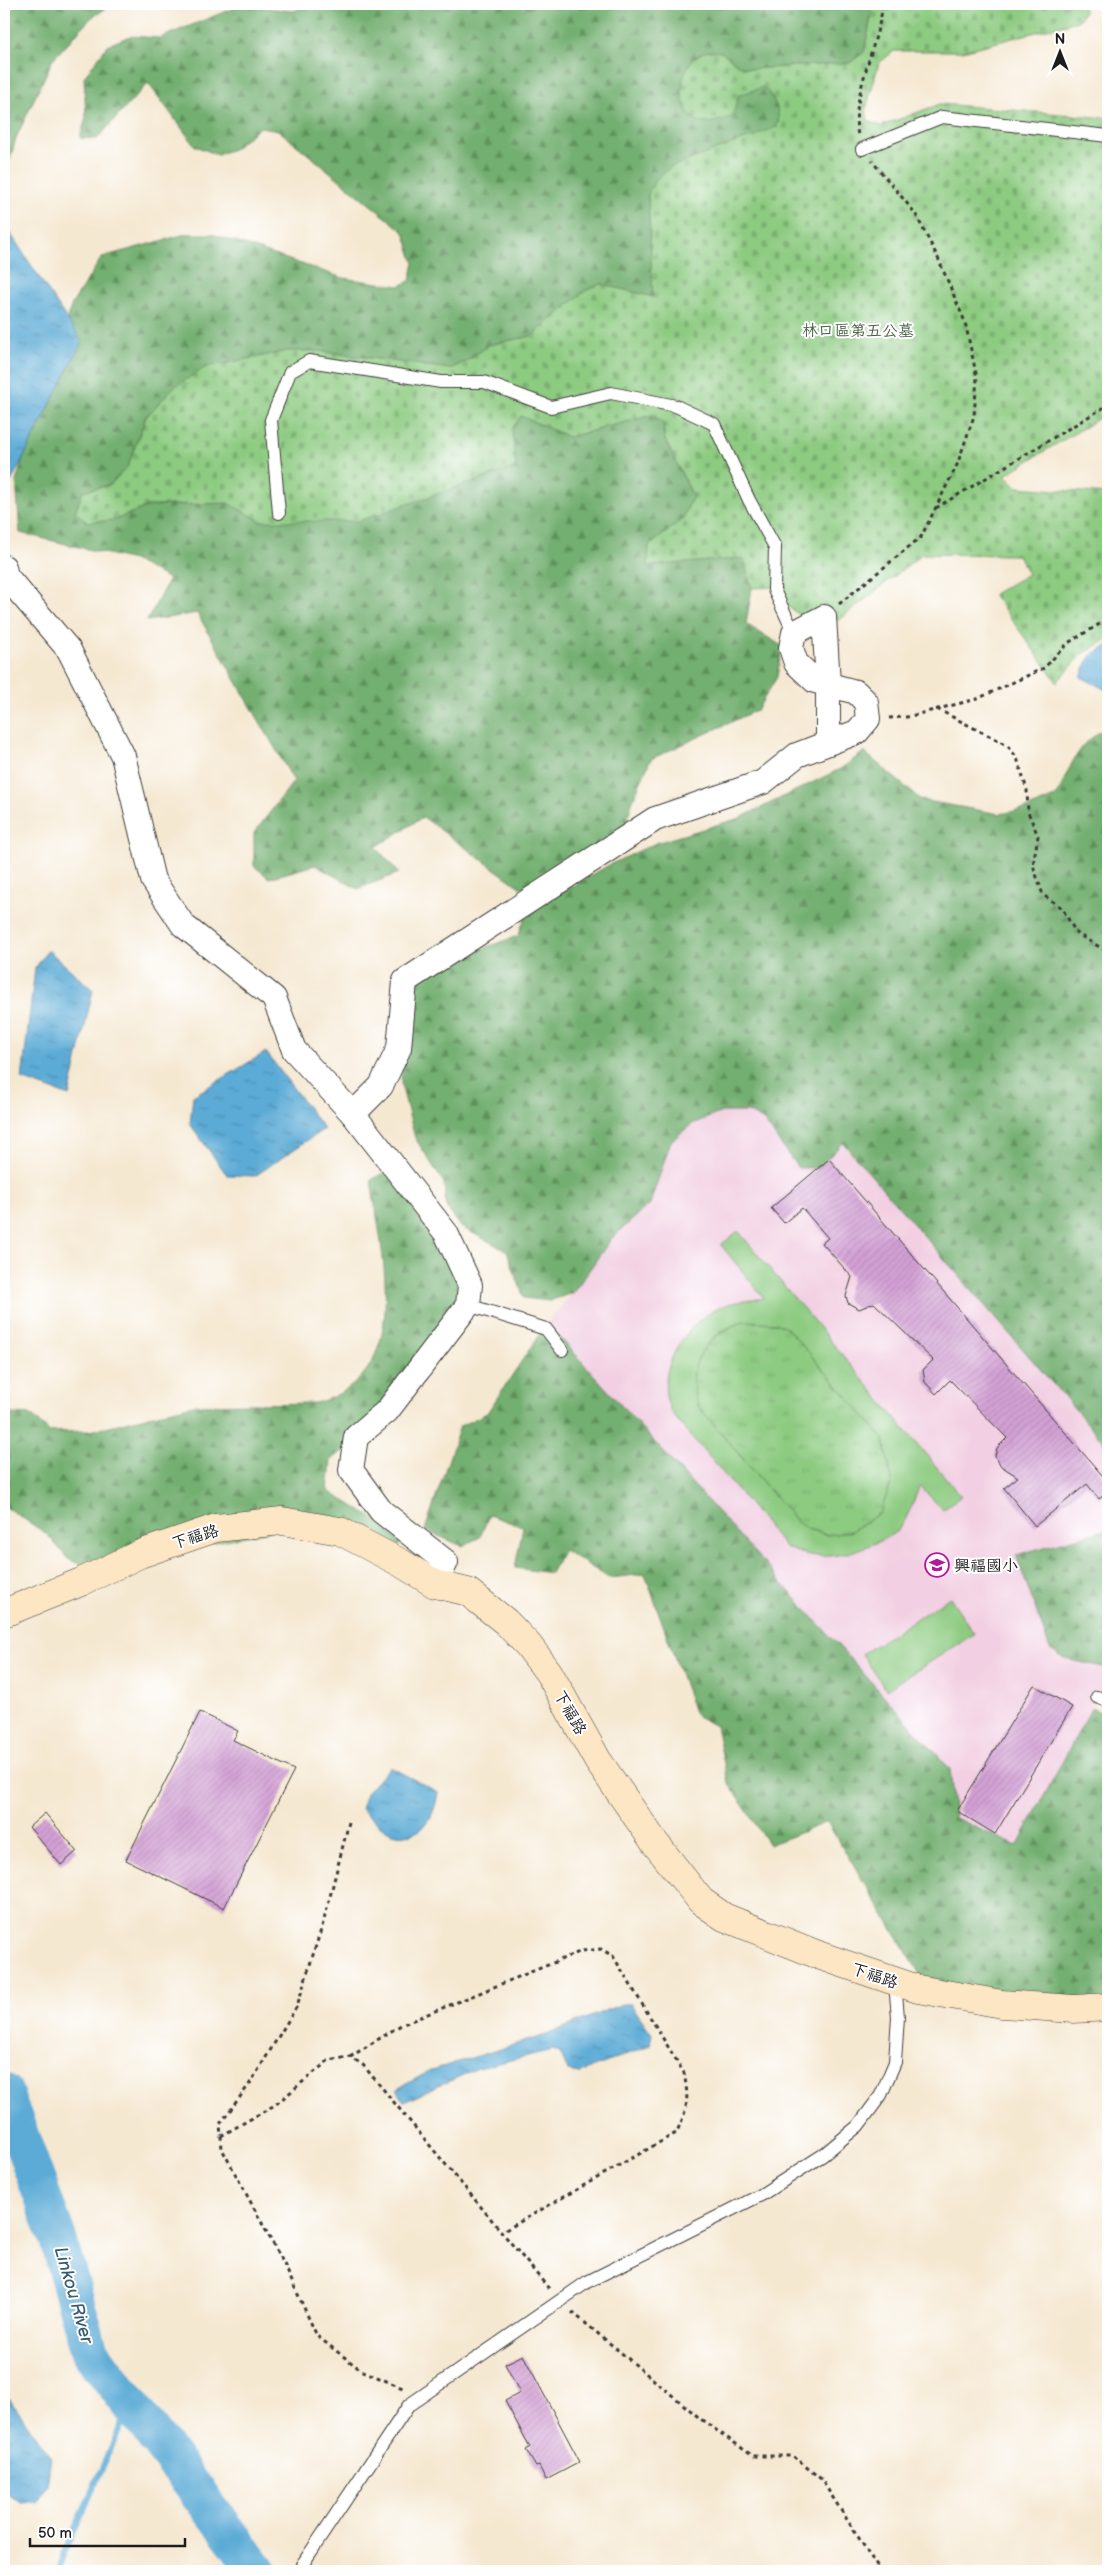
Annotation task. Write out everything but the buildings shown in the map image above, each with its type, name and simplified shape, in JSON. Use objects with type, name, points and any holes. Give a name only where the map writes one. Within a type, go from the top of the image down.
[{"type":"main road","name":"下福路","points":[[4,1613],[81,1582],[140,1554],[216,1528],[282,1521],[340,1531],[401,1563],[435,1584],[468,1592],[492,1610],[528,1645],[549,1673],[621,1796],[674,1869],[701,1901],[724,1917],[763,1934],[895,1983],[1002,2004],[1074,2009],[1108,2007]]},
{"type":"street","points":[[4,566],[6,576],[69,650],[123,756],[153,880],[183,924],[274,998],[294,1050],[353,1114],[446,1233],[470,1285],[468,1305],[387,1411],[356,1437],[351,1470],[381,1511],[446,1562],[435,1584]]},
{"type":"street","points":[[353,1114],[381,1086],[399,1048],[405,981],[656,819],[763,782],[797,755],[857,732],[868,719],[866,702],[856,692],[828,684],[815,681],[796,663],[791,648],[794,633],[824,617],[828,684],[828,743]]},
{"type":"lane","points":[[862,149],[942,117],[1108,136]]},
{"type":"lane","points":[[279,513],[271,420],[290,372],[309,361],[441,382],[484,382],[551,407],[611,393],[676,406],[714,424],[749,500],[775,547],[774,590],[794,633]]},
{"type":"lane","points":[[468,1305],[546,1329],[562,1350]]},
{"type":"lane","points":[[298,2571],[404,2413],[416,2400],[587,2282],[761,2195],[823,2155],[858,2126],[881,2095],[895,2062],[898,2017],[895,1983]]},
{"type":"path","points":[[824,617],[921,537],[957,465],[974,416],[977,378],[965,322],[938,258],[915,213],[862,149],[855,125],[856,110],[881,25],[883,4]]},
{"type":"path","points":[[935,508],[1108,406]]},
{"type":"path","points":[[868,719],[907,717],[977,699],[1044,668],[1068,644],[1108,619]]},
{"type":"path","points":[[937,709],[1007,745],[1017,758],[1027,790],[1028,812],[1038,836],[1033,865],[1043,894],[1062,908],[1076,933],[1108,952]]},
{"type":"path","points":[[349,1822],[324,1920],[297,2006],[251,2082],[220,2124],[222,2149],[284,2264],[318,2336],[361,2370],[403,2387],[416,2400]]},
{"type":"path","points":[[221,2136],[275,2106],[329,2060],[350,2057],[402,2025],[582,1951],[601,1949],[614,1956],[684,2073],[688,2092],[686,2113],[676,2133],[502,2232]]},
{"type":"path","points":[[350,2057],[363,2065],[559,2301],[702,2420],[753,2456],[793,2456],[821,2479],[880,2571]]},
{"type":"shaded area","name":"興福國小","points":[[722,1112],[748,1112],[764,1121],[798,1168],[818,1168],[842,1143],[1108,1447],[1108,1682],[1097,1697],[1017,1846],[955,1818],[950,1769],[547,1323],[573,1293],[611,1239],[650,1205],[671,1141],[692,1124]]},
{"type":"green space","points":[[4,4],[113,4],[91,18],[53,59],[16,138],[4,181]]},
{"type":"green space","points":[[312,4],[874,4],[864,52],[850,63],[751,69],[737,65],[728,55],[739,95],[763,87],[771,95],[776,105],[778,111],[777,127],[648,194],[654,297],[601,284],[585,291],[532,336],[489,345],[467,361],[450,369],[318,351],[289,351],[206,367],[146,416],[128,466],[110,485],[83,491],[75,512],[87,522],[114,520],[148,506],[228,503],[261,521],[512,429],[521,416],[569,437],[652,415],[663,422],[665,440],[693,496],[682,520],[649,546],[744,558],[752,588],[746,624],[782,646],[777,677],[757,710],[651,759],[632,802],[624,832],[521,888],[423,817],[376,847],[399,873],[358,889],[315,865],[269,878],[254,866],[254,833],[294,781],[197,613],[147,621],[169,579],[133,560],[20,533],[16,481],[72,304],[102,257],[186,234],[212,234],[343,278],[399,286],[410,281],[414,263],[404,232],[278,130],[260,127],[235,148],[218,155],[195,146],[148,83],[97,139],[80,138],[86,118],[84,77],[108,45],[130,36],[160,38],[236,7],[262,7],[293,11]]},
{"type":"green space","name":"林口區第五公墓","points":[[874,4],[1083,4],[1084,12],[1078,21],[963,51],[894,51],[879,63],[866,109],[868,121],[881,126],[940,104],[1108,118],[1108,413],[1005,475],[1018,487],[1108,494],[1108,639],[1083,654],[1057,682],[993,594],[1028,574],[1018,555],[922,554],[838,621],[822,607],[803,617],[785,605],[782,587],[752,588],[743,558],[648,566],[649,546],[682,520],[693,496],[665,440],[663,422],[652,415],[569,437],[521,416],[512,429],[516,467],[358,521],[261,521],[228,503],[148,506],[114,520],[87,522],[75,512],[83,491],[110,485],[128,466],[146,417],[173,388],[206,367],[289,351],[318,351],[450,369],[467,361],[489,345],[532,336],[585,291],[601,284],[653,297],[648,194],[656,179],[671,167],[777,127],[778,122],[776,105],[771,95],[763,87],[739,95],[732,117],[711,122],[698,121],[689,114],[684,104],[682,92],[683,80],[687,69],[694,59],[703,53],[718,51],[738,65],[751,69],[850,63],[864,52]]},
{"type":"green space","points":[[1108,727],[1108,1447],[843,1143],[818,1168],[798,1168],[764,1121],[748,1112],[722,1112],[692,1124],[671,1141],[650,1204],[611,1239],[573,1293],[549,1301],[524,1298],[507,1251],[461,1227],[446,1207],[444,1183],[415,1138],[401,1084],[404,1007],[416,983],[438,964],[518,936],[527,912],[609,865],[656,843],[740,818],[840,769],[864,752],[921,800],[1000,814],[1026,809],[1057,796],[1082,748],[1097,733]]},
{"type":"green space","points":[[393,1168],[473,1278],[389,1417],[331,1460],[328,1491],[401,1535],[398,1551],[325,1519],[90,1569],[68,1559],[47,1534],[4,1506],[4,1420],[10,1414],[31,1415],[50,1432],[90,1431],[193,1405],[315,1403],[347,1389],[368,1368],[380,1341],[385,1311],[385,1277],[371,1180]]},
{"type":"green space","points":[[738,1231],[961,1496],[943,1510],[920,1486],[907,1516],[897,1531],[880,1541],[848,1553],[817,1556],[785,1547],[681,1424],[673,1414],[667,1400],[665,1385],[668,1369],[682,1340],[692,1328],[704,1317],[722,1306],[764,1298],[721,1245]],"holes":[[[744,1321],[776,1323],[788,1329],[884,1439],[892,1481],[880,1513],[850,1532],[827,1535],[807,1529],[796,1521],[698,1406],[693,1377],[701,1353],[708,1343],[718,1334]]]},
{"type":"green space","points":[[744,1321],[777,1323],[788,1328],[884,1439],[892,1481],[880,1513],[850,1532],[827,1535],[807,1529],[796,1521],[698,1406],[693,1378],[701,1354],[718,1335]]},
{"type":"green space","points":[[547,1323],[950,1769],[955,1818],[1017,1846],[1092,1707],[1108,1718],[1108,2010],[926,1984],[827,1822],[769,1845],[728,1782],[716,1726],[695,1715],[645,1574],[609,1578],[564,1550],[551,1573],[515,1568],[523,1527],[489,1515],[480,1537],[462,1546],[425,1530],[460,1426],[487,1413]]},
{"type":"green space","points":[[1108,1529],[1108,1668],[1065,1659],[1050,1649],[1016,1555]]},
{"type":"green space","points":[[950,1597],[974,1634],[886,1690],[862,1654]]},
{"type":"water","points":[[4,233],[10,233],[82,342],[11,482],[4,477]]},
{"type":"water","points":[[1108,645],[1108,691],[1081,677],[1090,656]]},
{"type":"water","points":[[48,950],[93,990],[69,1096],[22,1079],[35,968]]},
{"type":"water","points":[[266,1052],[324,1129],[255,1176],[227,1175],[190,1124],[193,1096]]},
{"type":"water","points":[[390,1767],[438,1792],[430,1818],[425,1825],[412,1834],[393,1833],[380,1826],[361,1809],[366,1793]]},
{"type":"water","points":[[622,2004],[631,2004],[652,2034],[650,2045],[580,2073],[568,2071],[560,2053],[552,2050],[478,2068],[404,2102],[397,2089],[432,2070],[546,2035]]},
{"type":"water","points":[[4,2396],[10,2400],[51,2457],[47,2485],[37,2502],[21,2502],[4,2492]]},
{"type":"waterway","name":"Linkou River","points":[[4,2092],[57,2236],[90,2352],[258,2571]]},
{"type":"waterway","points":[[59,2571],[65,2552],[130,2405]]},
{"type":"place","name":"興福國小","points":[[937,1565]]}]
